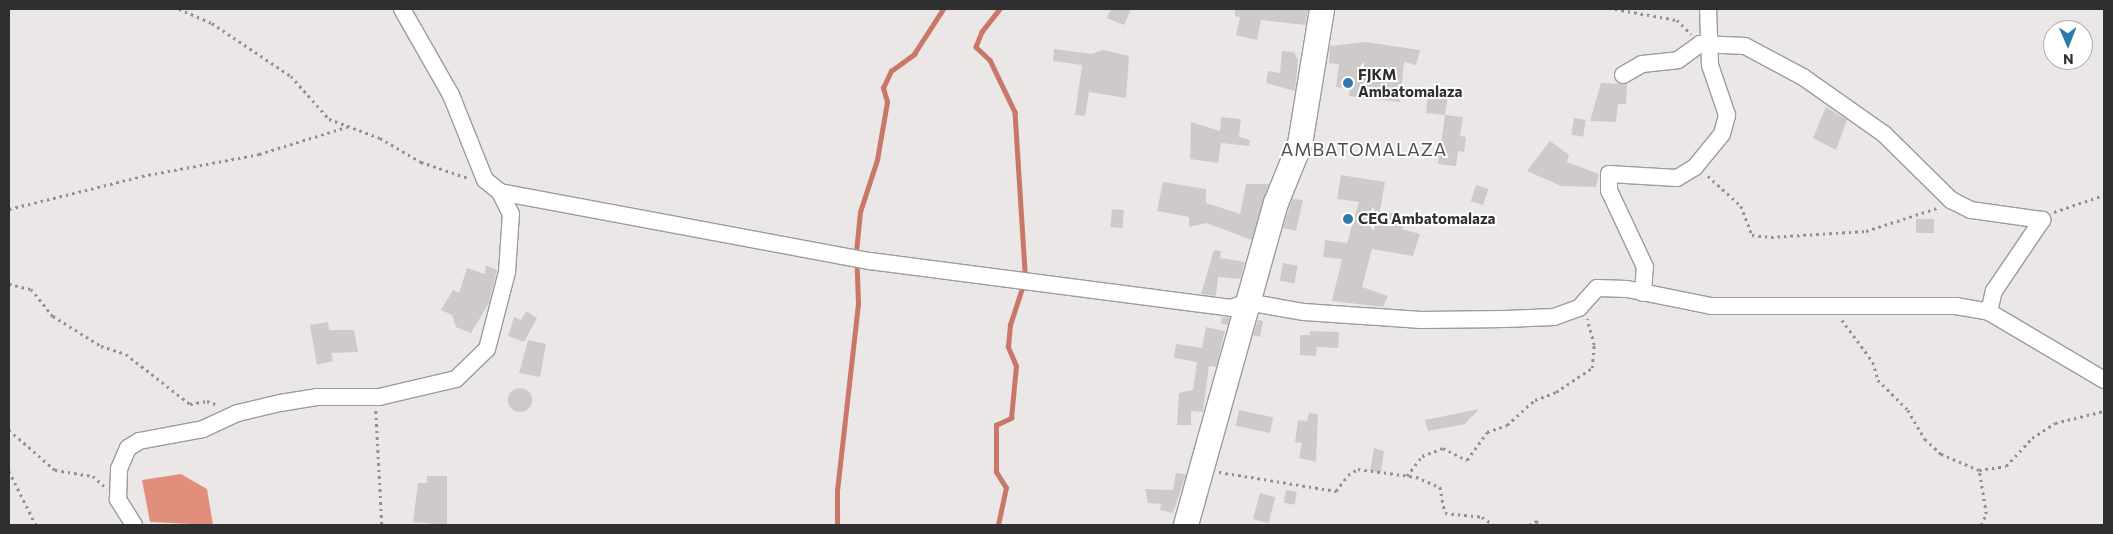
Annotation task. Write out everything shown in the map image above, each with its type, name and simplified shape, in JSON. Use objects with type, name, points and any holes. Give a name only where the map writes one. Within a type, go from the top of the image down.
[{"type":"street","points":[[134,525],[118,499],[119,469],[128,448],[139,441],[203,430],[238,413],[317,397],[379,397],[456,380],[487,349],[507,272],[511,214],[500,192],[485,180],[451,95],[402,9]]},
{"type":"street","points":[[1186,525],[1276,203],[1300,144],[1322,9]]},
{"type":"street","points":[[1643,292],[1645,267],[1615,206],[1609,174],[1677,178],[1695,167],[1722,134],[1727,115],[1710,65],[1712,42],[1708,9]]},
{"type":"street","points":[[1623,74],[1642,64],[1678,60],[1700,44],[1712,42],[1745,46],[1803,77],[1884,134],[1952,200],[1971,210],[2042,220]]},
{"type":"street","points":[[500,192],[870,260],[1231,308],[1247,302],[1304,312],[1421,320],[1554,316],[1579,308],[1597,288],[1643,292],[1711,306],[1956,306],[1990,312],[2104,380]]},
{"type":"street","points":[[1990,312],[1994,291],[2018,250],[2042,220]]},
{"type":"path","points":[[178,9],[212,23],[291,76],[329,119],[380,138],[421,162],[485,180]]},
{"type":"path","points":[[1615,9],[1677,20],[1694,38],[1712,42]]},
{"type":"path","points":[[9,209],[133,178],[259,154],[347,127]]},
{"type":"path","points":[[1695,167],[1723,185],[1741,206],[1752,234],[1771,237],[1866,231],[1938,208],[1971,210]]},
{"type":"path","points":[[2042,220],[2062,206],[2104,195]]},
{"type":"path","points":[[9,284],[32,289],[53,316],[101,346],[126,354],[190,404],[207,401],[238,413]]},
{"type":"path","points":[[1837,305],[1851,338],[1873,362],[1878,380],[1908,410],[1925,439],[1941,454],[1979,470],[2006,466],[2032,438],[2055,423],[2104,410]]},
{"type":"path","points":[[1407,476],[1422,456],[1443,448],[1467,460],[1488,432],[1507,425],[1535,400],[1556,392],[1592,368],[1590,323],[1579,308]]},
{"type":"path","points":[[379,397],[375,407],[382,525]]},
{"type":"path","points":[[9,430],[54,470],[93,476],[118,499]]},
{"type":"path","points":[[1202,470],[1336,491],[1358,469],[1407,476],[1440,487],[1445,513],[1482,517],[1494,525]]},
{"type":"path","points":[[1979,470],[1986,514],[1981,525]]},
{"type":"path","points":[[9,471],[36,525]]},
{"type":"path","points":[[1529,525],[1536,521],[1543,525]]},
{"type":"shaded area","points":[[181,474],[207,489],[213,525],[150,522],[142,480]]},
{"type":"building","points":[[1111,9],[1131,9],[1124,25],[1107,18]]},
{"type":"building","points":[[1235,9],[1308,9],[1305,25],[1261,20],[1257,40],[1236,35],[1240,17],[1235,16]]},
{"type":"building","points":[[1365,42],[1420,50],[1416,65],[1404,62],[1400,102],[1349,96],[1350,89],[1336,87],[1339,64],[1329,63],[1330,46]]},
{"type":"building","points":[[1054,49],[1092,54],[1103,50],[1129,56],[1126,98],[1089,92],[1085,116],[1075,115],[1082,65],[1053,61]]},
{"type":"building","points":[[1282,51],[1294,52],[1298,60],[1295,91],[1266,83],[1268,71],[1280,73]]},
{"type":"building","points":[[1601,83],[1627,84],[1626,104],[1618,104],[1616,122],[1590,121]]},
{"type":"building","points":[[1428,93],[1448,95],[1445,115],[1426,113]]},
{"type":"building","points":[[1826,107],[1847,120],[1836,150],[1813,138]]},
{"type":"building","points":[[1445,115],[1463,117],[1460,136],[1466,137],[1464,152],[1458,151],[1456,166],[1438,164]]},
{"type":"building","points":[[1221,117],[1241,119],[1239,137],[1250,140],[1249,146],[1221,143],[1218,163],[1190,159],[1191,122],[1220,131]]},
{"type":"building","points":[[1574,118],[1586,120],[1583,137],[1571,135]]},
{"type":"building","points":[[1550,141],[1569,155],[1567,162],[1599,174],[1596,187],[1561,186],[1527,171]]},
{"type":"building","points":[[1341,175],[1385,182],[1380,211],[1405,216],[1402,229],[1420,234],[1413,256],[1372,249],[1362,287],[1388,296],[1383,307],[1332,301],[1342,259],[1323,257],[1325,240],[1347,243],[1359,202],[1337,199]]},
{"type":"building","points":[[1163,182],[1206,189],[1206,203],[1240,214],[1246,184],[1269,184],[1252,240],[1206,223],[1189,227],[1189,217],[1157,211]]},
{"type":"building","points":[[1476,185],[1488,189],[1483,205],[1471,201]]},
{"type":"building","points":[[1292,199],[1303,200],[1296,231],[1283,228]]},
{"type":"building","points":[[1112,209],[1124,210],[1122,228],[1110,227]]},
{"type":"building","points":[[1916,219],[1934,219],[1934,233],[1916,233]]},
{"type":"building","points":[[1214,250],[1221,251],[1220,258],[1245,262],[1240,279],[1218,277],[1216,296],[1201,294]]},
{"type":"building","points":[[1283,263],[1298,266],[1294,284],[1280,281]]},
{"type":"building","points":[[486,265],[497,270],[489,303],[471,333],[456,327],[452,315],[441,310],[453,290],[459,293],[467,268],[485,274]]},
{"type":"building","points":[[526,311],[537,318],[524,342],[508,336],[514,317],[521,320]]},
{"type":"building","points":[[1222,317],[1230,318],[1228,325],[1221,324]]},
{"type":"building","points":[[1258,320],[1263,321],[1260,337],[1253,335]]},
{"type":"building","points":[[328,322],[329,330],[354,330],[358,352],[331,353],[333,361],[317,365],[310,325]]},
{"type":"building","points":[[1206,327],[1225,331],[1216,367],[1209,366],[1203,412],[1191,411],[1191,425],[1177,425],[1179,393],[1193,390],[1197,362],[1174,358],[1176,344],[1202,348]]},
{"type":"building","points":[[1310,331],[1339,332],[1338,348],[1317,347],[1316,356],[1300,355],[1300,335],[1310,335]]},
{"type":"building","points":[[528,340],[546,344],[540,377],[519,373]]},
{"type":"building","points":[[520,388],[529,391],[532,400],[529,409],[520,412],[511,409],[508,400],[511,391]]},
{"type":"building","points":[[1479,409],[1465,424],[1428,431],[1425,420]]},
{"type":"building","points":[[1239,410],[1273,417],[1270,433],[1236,426]]},
{"type":"building","points":[[1309,413],[1318,414],[1316,462],[1299,458],[1302,443],[1295,442],[1298,420],[1307,421]]},
{"type":"building","points":[[1374,448],[1384,451],[1381,472],[1370,471]]},
{"type":"building","points":[[1176,473],[1186,474],[1173,513],[1160,510],[1161,504],[1148,503],[1145,489],[1173,490]]},
{"type":"building","points":[[427,476],[447,476],[447,525],[413,522],[418,483],[427,483]]},
{"type":"building","points":[[1286,490],[1297,492],[1295,505],[1284,503]]},
{"type":"building","points":[[1260,493],[1275,497],[1268,523],[1253,519]]},
{"type":"waterway","points":[[856,252],[860,212],[877,160],[887,102],[883,88],[891,71],[914,54],[943,9]]},
{"type":"waterway","points":[[1000,9],[982,32],[976,47],[990,60],[1015,112],[1025,272]]},
{"type":"waterway","points":[[837,525],[837,491],[858,304],[857,270]]},
{"type":"waterway","points":[[998,525],[1006,488],[996,472],[996,425],[1011,418],[1016,366],[1008,347],[1010,325],[1022,288]]},
{"type":"place","name":"FJKM Ambatomalaza","points":[[1348,83]]},
{"type":"place","name":"CEG Ambatomalaza","points":[[1348,219]]},
{"type":"district","name":"AMBATOMALAZA","points":[[1364,149]]}]
